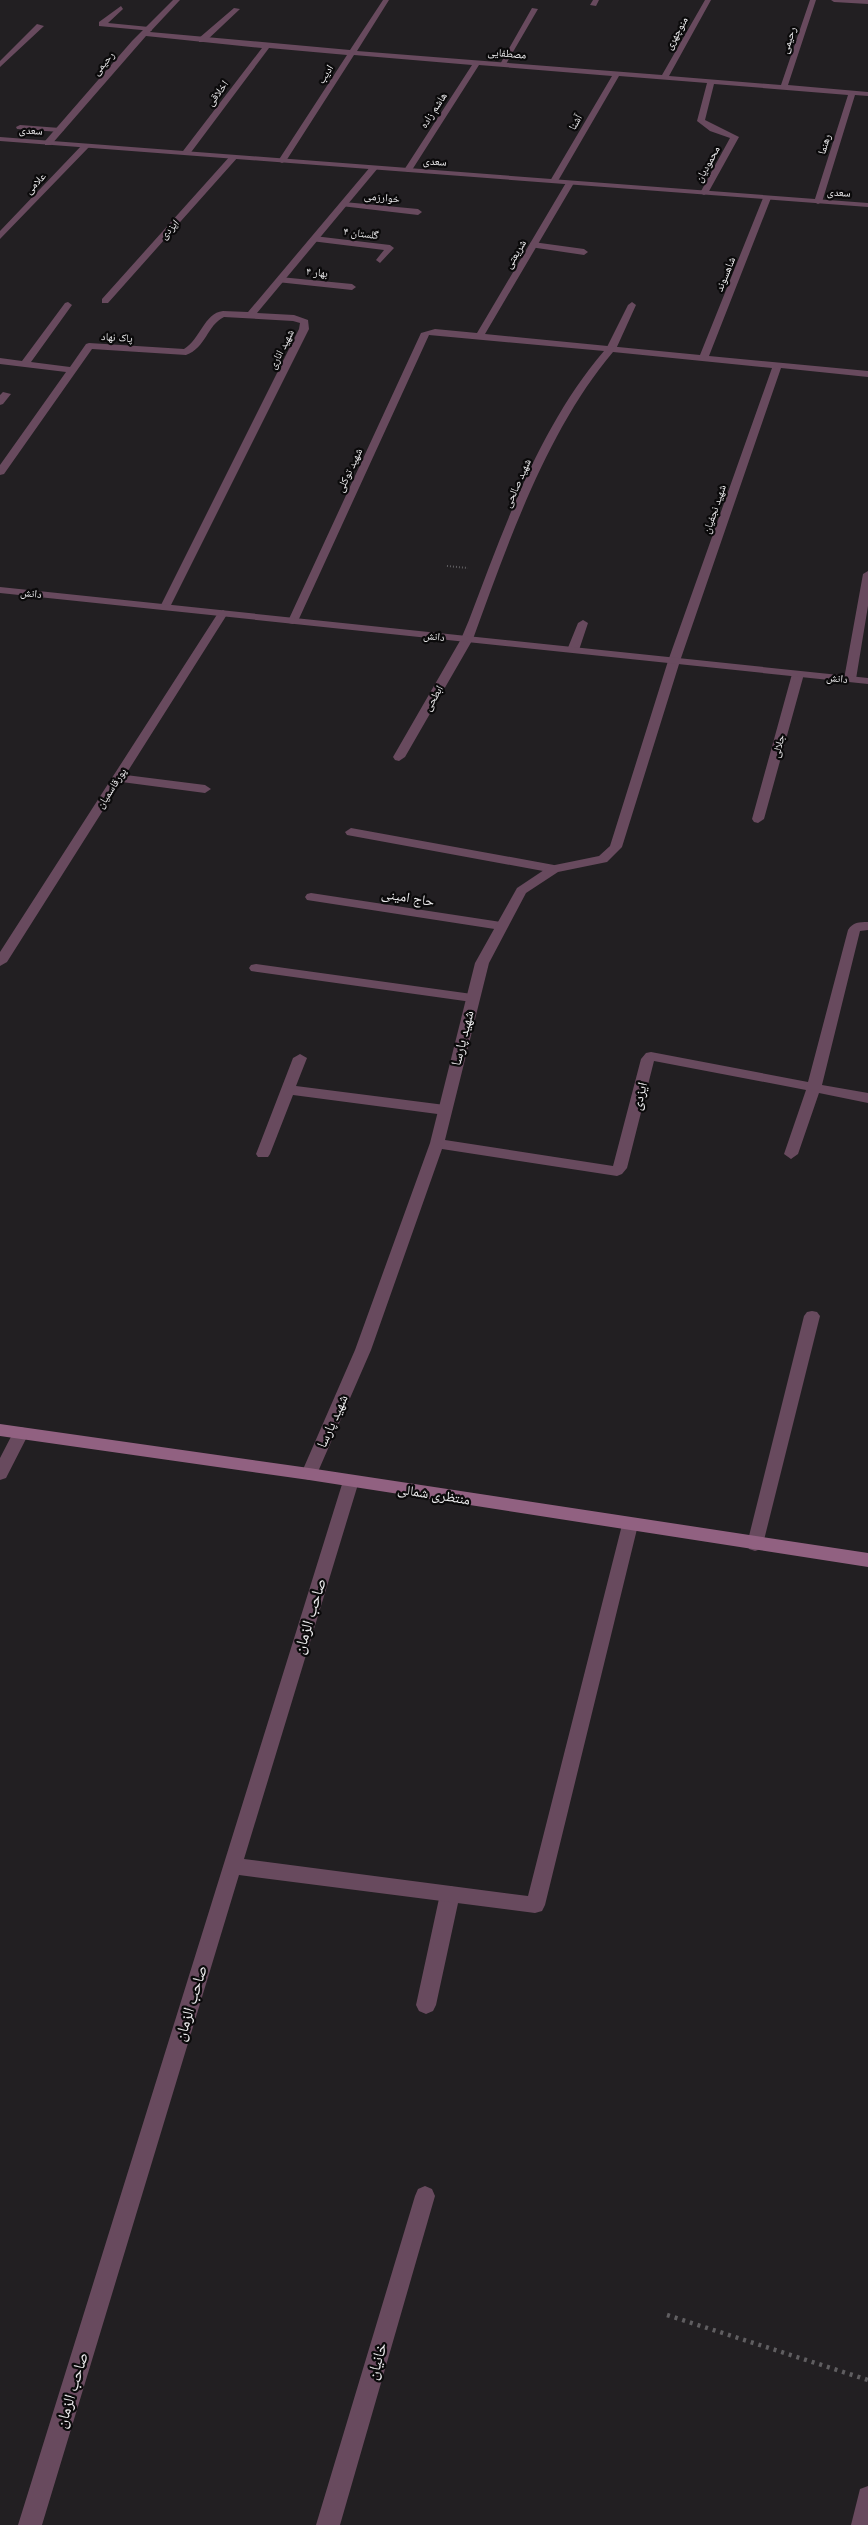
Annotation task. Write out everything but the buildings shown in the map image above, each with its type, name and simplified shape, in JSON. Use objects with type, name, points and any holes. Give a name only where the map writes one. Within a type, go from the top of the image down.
[{"type":"main road","name":"منتظری شمالی","points":[[0,1430],[308,1474],[630,1525],[868,1560]]},
{"type":"street","name":"رحیمی","points":[[48,143],[147,31],[178,0]]},
{"type":"street","name":"ادیب","points":[[282,160],[386,0]]},
{"type":"street","name":"منوچهری","points":[[664,78],[708,0]]},
{"type":"street","name":"رحیمی","points":[[784,88],[813,0]]},
{"type":"street","points":[[834,0],[867,1]]},
{"type":"street","name":"مصطفایی","points":[[121,8],[102,24],[202,40],[267,46],[868,94]]},
{"type":"street","points":[[202,40],[236,9]]},
{"type":"street","points":[[502,64],[534,9]]},
{"type":"street","points":[[0,66],[40,26]]},
{"type":"street","name":"اخلاقی","points":[[186,153],[267,46]]},
{"type":"street","name":"هاشم زاده","points":[[408,170],[477,62]]},
{"type":"street","name":"آشنا","points":[[554,181],[617,74]]},
{"type":"street","name":"محمودیان","points":[[704,193],[735,137],[713,129],[701,121],[710,81]]},
{"type":"street","name":"رهنما","points":[[818,202],[852,93]]},
{"type":"street","points":[[20,127],[60,130]]},
{"type":"street","name":"سعدی","points":[[0,139],[868,205]]},
{"type":"street","name":"علامی","points":[[0,236],[86,146]]},
{"type":"street","name":"ایزدی","points":[[105,301],[234,157]]},
{"type":"street","points":[[250,315],[374,168]]},
{"type":"street","name":"شریعتی","points":[[479,337],[570,183]]},
{"type":"street","name":"شاهسوند","points":[[703,358],[767,198]]},
{"type":"street","name":"خوارزمی","points":[[344,204],[418,212]]},
{"type":"street","name":"گلستان ۴","points":[[314,238],[390,248],[380,260]]},
{"type":"street","points":[[533,245],[584,252]]},
{"type":"street","name":"بهار ۴","points":[[280,280],[352,287]]},
{"type":"street","points":[[26,364],[68,305]]},
{"type":"street","points":[[611,349],[632,305]]},
{"type":"street","name":"پاک نهاد","points":[[1,470],[89,346],[186,352],[196,346],[213,318],[223,314],[250,315]]},
{"type":"street","name":"شهید اناری","points":[[165,607],[304,329],[305,322],[294,318],[250,315]]},
{"type":"street","name":"شهید توکلی","points":[[293,621],[426,333],[479,337]]},
{"type":"street","points":[[479,337],[868,374]]},
{"type":"street","name":"شهید صالحی","points":[[467,639],[502,547],[556,426],[587,375],[611,349]]},
{"type":"street","points":[[0,361],[72,370]]},
{"type":"street","name":"شهید نجفیان","points":[[674,661],[778,365]]},
{"type":"street","points":[[850,679],[868,574]]},
{"type":"street","name":"دانش","points":[[0,590],[868,681]]},
{"type":"street","name":"پورقاسمیان","points":[[0,962],[222,613]]},
{"type":"street","points":[[573,650],[583,623]]},
{"type":"street","name":"ابطحی","points":[[400,757],[467,639]]},
{"type":"street","name":"شهید پارسا","points":[[308,1474],[363,1350],[437,1143],[482,962],[521,891],[554,869],[603,860],[616,847],[674,661]]},
{"type":"street","name":"جلالی","points":[[758,818],[798,674]]},
{"type":"street","points":[[118,778],[205,789]]},
{"type":"street","points":[[351,832],[554,869]]},
{"type":"street","name":"حاج امینی","points":[[310,897],[501,926]]},
{"type":"street","points":[[790,1154],[814,1087],[854,930],[858,926],[868,926]]},
{"type":"street","points":[[256,968],[472,998]]},
{"type":"street","name":"ایزدی","points":[[437,1143],[613,1172],[620,1168],[648,1059],[652,1056],[868,1098]]},
{"type":"street","points":[[263,1154],[290,1090],[300,1058]]},
{"type":"street","points":[[290,1090],[445,1110]]},
{"type":"street","points":[[755,1544],[812,1316]]},
{"type":"street","points":[[0,1474],[21,1433]]},
{"type":"street","name":"صاحب الزمان","points":[[30,2525],[351,1481]]},
{"type":"street","points":[[233,1866],[535,1905],[630,1525]]},
{"type":"street","points":[[426,2005],[450,1894]]},
{"type":"street","name":"خانیان","points":[[328,2525],[425,2196]]},
{"type":"street","points":[[863,2525],[868,2497]]},
{"type":"path","points":[[667,2315],[868,2380]]}]
